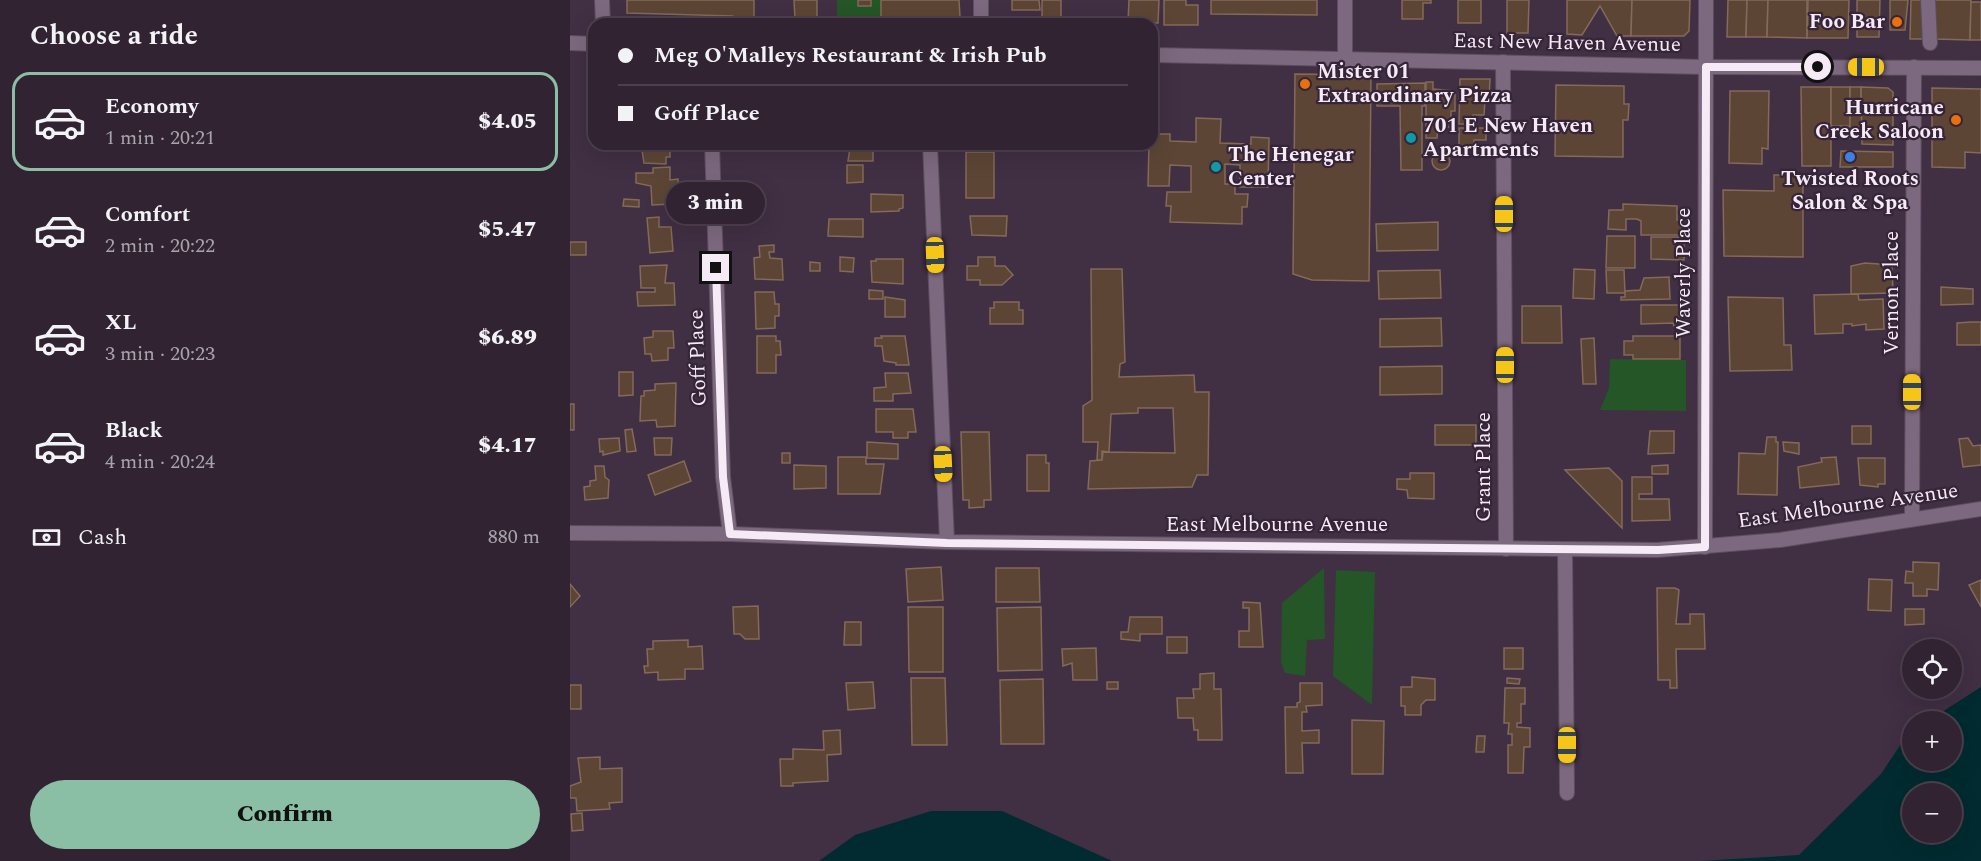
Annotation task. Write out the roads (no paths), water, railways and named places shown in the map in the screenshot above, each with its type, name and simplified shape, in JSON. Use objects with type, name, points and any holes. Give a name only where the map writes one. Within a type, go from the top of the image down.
[{"type":"street","points":[[602,0],[603,18]]},
{"type":"street","points":[[981,0],[981,18]]},
{"type":"street","points":[[1345,0],[1345,58]]},
{"type":"street","name":"Waverly Place","points":[[1705,547],[1706,0]]},
{"type":"street","points":[[1928,0],[1930,4],[1928,18],[1930,43]]},
{"type":"street","points":[[570,43],[588,44]]},
{"type":"street","name":"East New Haven Avenue","points":[[1158,55],[1706,67],[1981,69]]},
{"type":"street","name":"Grant Place","points":[[1503,62],[1506,549]]},
{"type":"street","name":"Vernon Place","points":[[1912,519],[1914,67]]},
{"type":"street","name":"Goff Place","points":[[712,150],[723,477],[730,534]]},
{"type":"street","points":[[930,150],[947,543]]},
{"type":"street","name":"East Melbourne Avenue","points":[[570,533],[730,534],[947,543],[1658,550],[1780,540],[1981,509]]},
{"type":"street","points":[[1565,549],[1567,793]]},
{"type":"place","name":"Foo Bar","points":[[1897,22]]},
{"type":"place","name":"Mister 01 Extraordinary Pizza","points":[[1305,84]]},
{"type":"place","name":"Hurricane Creek Saloon","points":[[1956,120]]},
{"type":"place","name":"701 E New Haven Apartments","points":[[1411,138]]},
{"type":"place","name":"Twisted Roots Salon & Spa","points":[[1850,157]]},
{"type":"place","name":"The Henegar Center","points":[[1216,167]]}]
